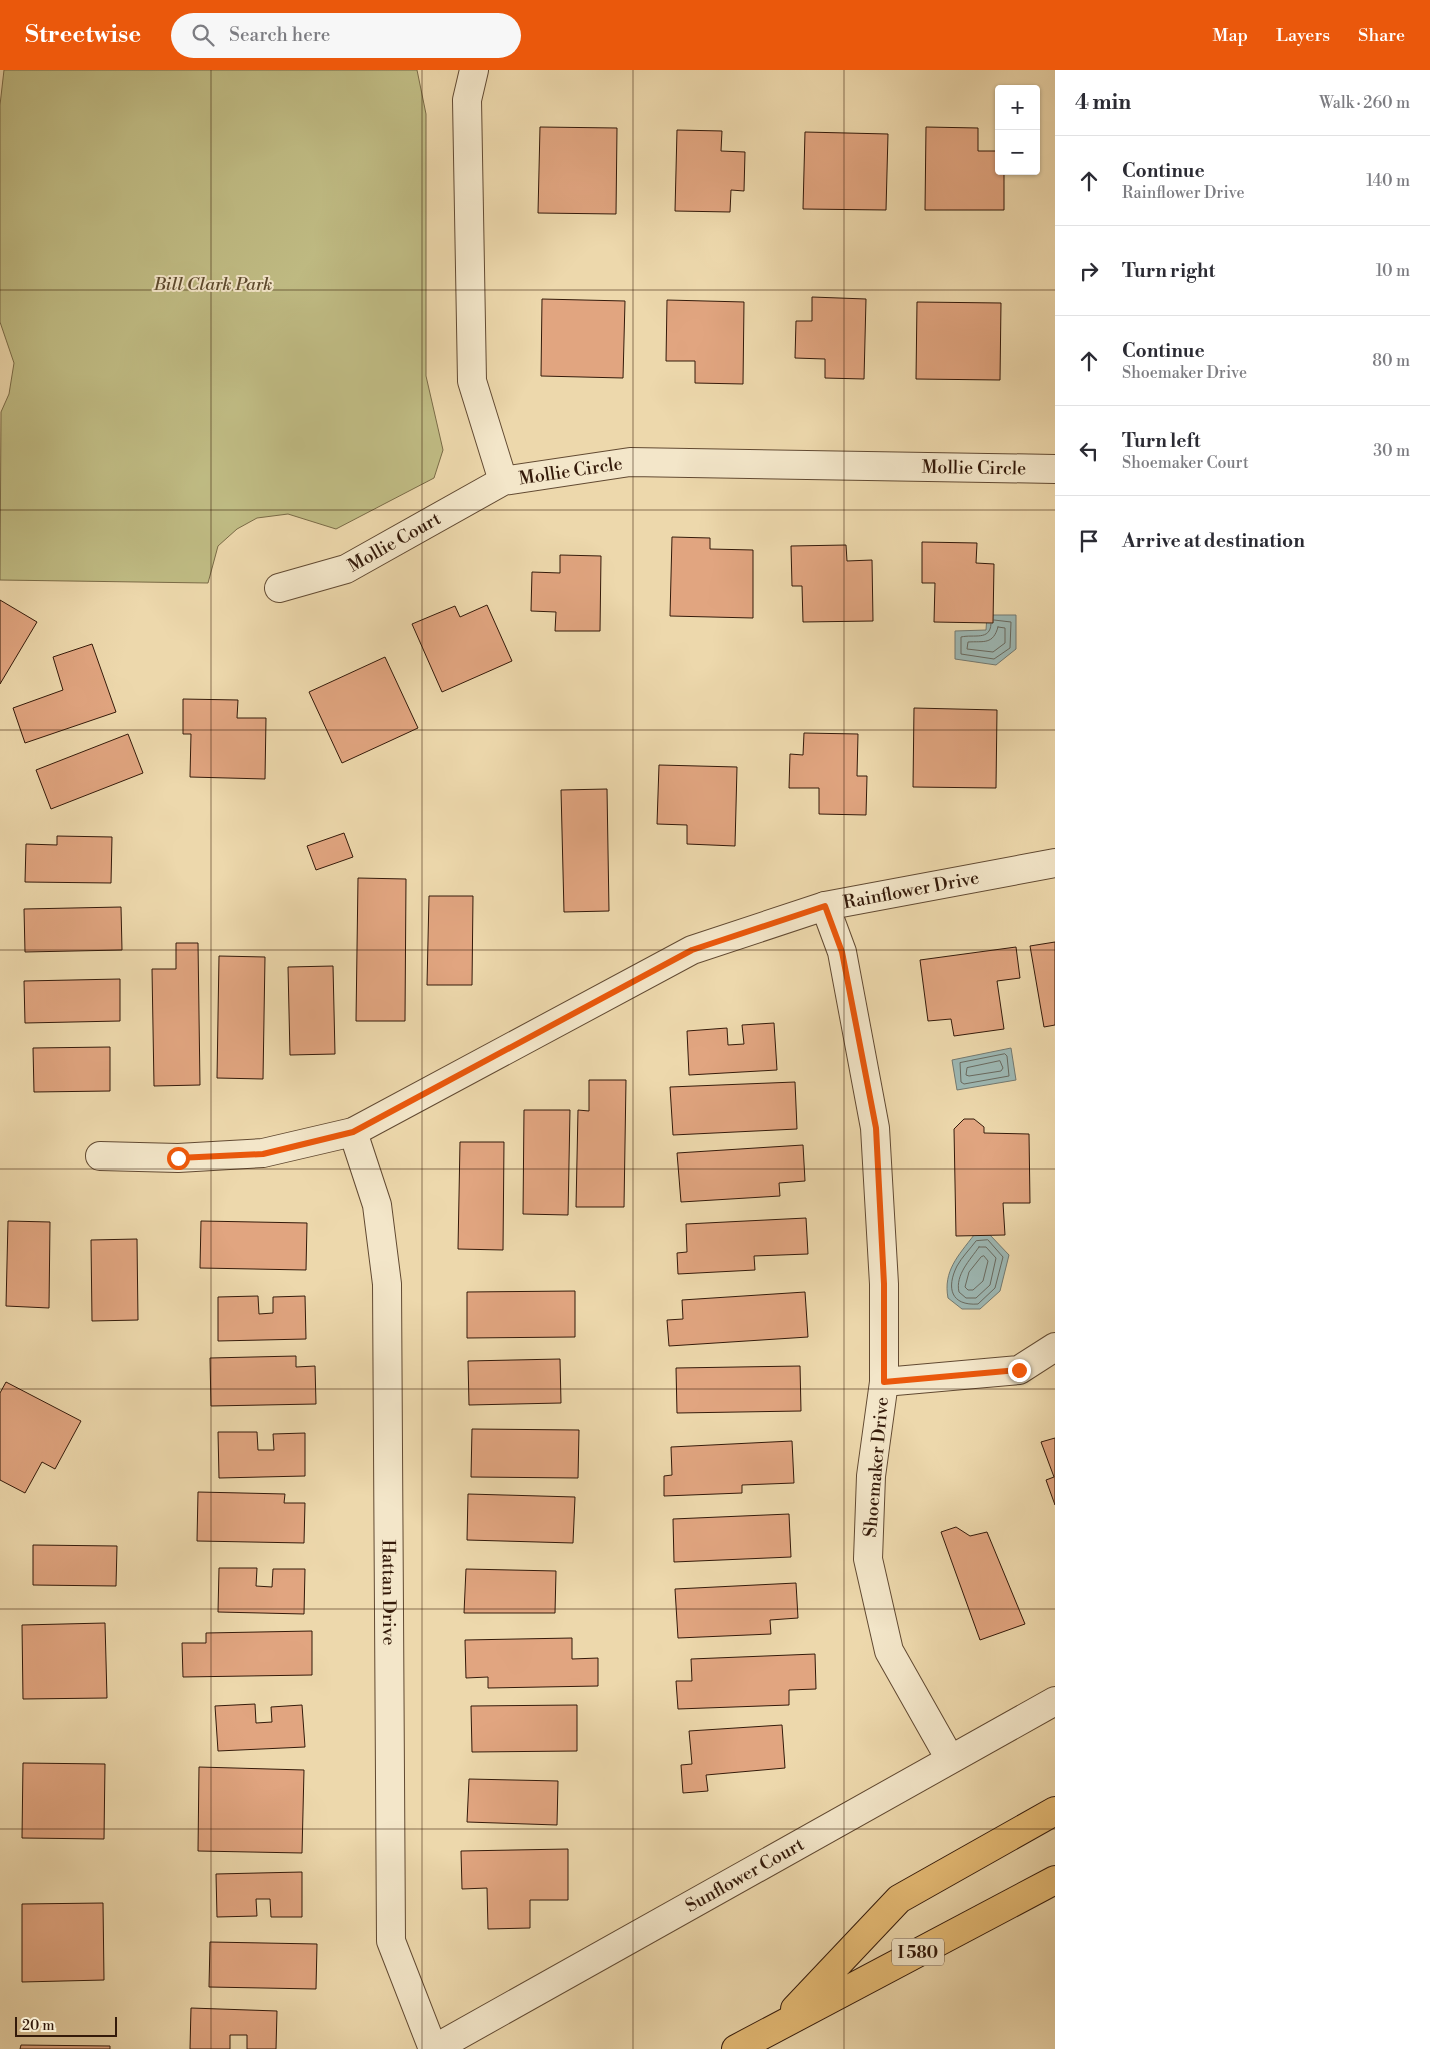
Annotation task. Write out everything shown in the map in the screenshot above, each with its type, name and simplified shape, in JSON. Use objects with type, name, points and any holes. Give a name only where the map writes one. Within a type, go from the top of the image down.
[{"type":"highway","points":[[781,2025],[899,1899],[1055,1811]]},
{"type":"highway","name":"I 580","points":[[736,2049],[1055,1880]]},
{"type":"street","name":"Mollie Circle","points":[[474,70],[466,100],[472,381],[503,481],[630,462],[1055,469]]},
{"type":"street","name":"Mollie Court","points":[[278,588],[346,569],[503,481]]},
{"type":"street","name":"Rainflower Drive","points":[[100,1156],[178,1158],[263,1154],[353,1132],[692,950],[825,906],[1055,863]]},
{"type":"street","name":"Shoemaker Drive","points":[[825,906],[842,952],[876,1128],[884,1284],[884,1382],[871,1476],[868,1559],[890,1651],[950,1759]]},
{"type":"street","name":"Hattan Drive","points":[[353,1132],[377,1205],[386,1284],[391,1941],[433,2049]]},
{"type":"street","points":[[884,1382],[1019,1370],[1055,1347]]},
{"type":"street","name":"Sunflower Court","points":[[433,2049],[1055,1701]]},
{"type":"green space","name":"Bill Clark Park","points":[[4,70],[417,70],[426,114],[426,376],[443,450],[434,478],[336,529],[288,514],[257,518],[237,529],[218,546],[208,583],[0,580],[1,412],[9,394],[14,363],[0,322],[0,105]]},
{"type":"water","points":[[987,615],[1016,615],[1016,649],[996,665],[955,659],[955,631],[986,630]]},
{"type":"water","points":[[1011,1048],[1016,1080],[957,1090],[952,1060]]},
{"type":"water","points":[[974,1235],[990,1235],[1009,1255],[1000,1291],[980,1309],[962,1309],[948,1298],[948,1280],[953,1264]]},
{"type":"building","points":[[540,127],[617,128],[616,214],[538,213]]},
{"type":"building","points":[[926,127],[978,128],[978,151],[995,151],[995,175],[1004,175],[1004,210],[925,210]]},
{"type":"building","points":[[677,130],[722,131],[721,151],[745,152],[744,191],[731,190],[730,212],[675,211]]},
{"type":"building","points":[[805,132],[888,134],[886,210],[803,209]]},
{"type":"building","points":[[812,297],[866,299],[864,379],[825,378],[825,359],[795,358],[796,321],[812,321]]},
{"type":"building","points":[[542,299],[625,301],[623,378],[541,376]]},
{"type":"building","points":[[667,300],[744,302],[743,384],[695,383],[695,361],[666,361]]},
{"type":"building","points":[[917,302],[1001,303],[1000,380],[916,379]]},
{"type":"building","points":[[672,537],[710,538],[710,549],[753,550],[753,618],[670,616]]},
{"type":"building","points":[[922,542],[977,543],[976,563],[994,564],[993,623],[934,622],[935,583],[922,583]]},
{"type":"building","points":[[846,545],[847,561],[872,560],[873,621],[803,622],[802,586],[792,586],[791,546]]},
{"type":"building","points":[[560,555],[601,556],[600,631],[555,631],[556,612],[531,611],[532,572],[560,573]]},
{"type":"building","points":[[0,600],[37,622],[0,684]]},
{"type":"building","points":[[487,605],[512,661],[442,692],[412,624],[455,606],[460,617]]},
{"type":"building","points":[[92,644],[116,712],[25,743],[13,708],[63,690],[53,657]]},
{"type":"building","points":[[385,657],[418,728],[342,763],[309,692]]},
{"type":"building","points":[[183,699],[238,700],[237,718],[266,718],[265,779],[190,777],[191,734],[183,734]]},
{"type":"building","points":[[914,708],[997,710],[996,788],[913,787]]},
{"type":"building","points":[[804,733],[858,734],[857,776],[867,776],[866,815],[819,814],[819,788],[789,788],[790,754],[803,755]]},
{"type":"building","points":[[128,734],[143,773],[51,809],[36,770]]},
{"type":"building","points":[[659,765],[737,767],[735,846],[687,844],[687,825],[657,824]]},
{"type":"building","points":[[607,789],[609,911],[564,912],[561,790]]},
{"type":"building","points":[[344,833],[353,857],[316,870],[307,846]]},
{"type":"building","points":[[57,836],[112,837],[111,883],[25,882],[26,844],[57,845]]},
{"type":"building","points":[[358,878],[406,879],[405,1021],[356,1021]]},
{"type":"building","points":[[429,896],[473,896],[472,985],[427,985]]},
{"type":"building","points":[[121,907],[122,950],[25,952],[24,909]]},
{"type":"building","points":[[1055,942],[1055,1025],[1044,1027],[1030,946]]},
{"type":"building","points":[[176,943],[198,943],[200,1085],[154,1086],[152,969],[176,969]]},
{"type":"building","points":[[1016,947],[1020,978],[997,981],[1004,1029],[954,1036],[951,1019],[928,1021],[920,960]]},
{"type":"building","points":[[219,956],[265,957],[263,1079],[217,1078]]},
{"type":"building","points":[[333,966],[335,1054],[290,1055],[288,967]]},
{"type":"building","points":[[120,979],[120,1021],[25,1023],[24,981]]},
{"type":"building","points":[[774,1023],[777,1070],[689,1075],[687,1031],[727,1028],[728,1045],[744,1044],[742,1025]]},
{"type":"building","points":[[110,1047],[110,1091],[34,1092],[33,1048]]},
{"type":"building","points":[[589,1080],[626,1080],[624,1207],[576,1207],[578,1110],[589,1111]]},
{"type":"building","points":[[795,1082],[797,1129],[673,1135],[670,1087]]},
{"type":"building","points":[[524,1110],[570,1110],[568,1215],[523,1214]]},
{"type":"building","points":[[964,1119],[974,1119],[984,1127],[984,1133],[1029,1134],[1030,1203],[1003,1203],[1005,1235],[956,1236],[954,1129]]},
{"type":"building","points":[[460,1142],[504,1142],[503,1250],[458,1249]]},
{"type":"building","points":[[803,1145],[805,1181],[779,1183],[780,1196],[681,1202],[677,1153]]},
{"type":"building","points":[[806,1218],[808,1254],[754,1256],[755,1270],[678,1274],[677,1253],[687,1252],[686,1224]]},
{"type":"building","points":[[8,1221],[50,1222],[49,1308],[6,1306]]},
{"type":"building","points":[[201,1221],[307,1223],[306,1270],[200,1268]]},
{"type":"building","points":[[137,1239],[138,1320],[92,1321],[91,1240]]},
{"type":"building","points":[[575,1291],[575,1337],[467,1338],[467,1292]]},
{"type":"building","points":[[805,1292],[808,1337],[669,1346],[667,1320],[683,1319],[682,1300]]},
{"type":"building","points":[[258,1296],[259,1314],[273,1313],[273,1297],[305,1296],[306,1339],[218,1341],[218,1297]]},
{"type":"building","points":[[296,1356],[296,1367],[315,1366],[316,1404],[211,1406],[210,1358]]},
{"type":"building","points":[[560,1359],[561,1403],[469,1405],[468,1361]]},
{"type":"building","points":[[800,1366],[801,1411],[677,1413],[676,1368]]},
{"type":"building","points":[[6,1382],[81,1421],[55,1469],[42,1462],[25,1493],[0,1480],[0,1393]]},
{"type":"building","points":[[472,1429],[579,1430],[578,1478],[471,1477]]},
{"type":"building","points":[[218,1432],[257,1432],[258,1450],[274,1450],[273,1434],[305,1433],[305,1476],[219,1478]]},
{"type":"building","points":[[1055,1438],[1055,1505],[1046,1480],[1054,1477],[1041,1442]]},
{"type":"building","points":[[792,1441],[794,1483],[742,1485],[742,1493],[664,1496],[664,1476],[672,1475],[671,1447]]},
{"type":"building","points":[[198,1492],[285,1494],[284,1503],[305,1503],[304,1543],[197,1541]]},
{"type":"building","points":[[468,1494],[575,1497],[573,1543],[467,1540]]},
{"type":"building","points":[[789,1514],[791,1557],[674,1562],[673,1519]]},
{"type":"building","points":[[956,1527],[970,1536],[987,1532],[1025,1624],[980,1640],[941,1532]]},
{"type":"building","points":[[33,1545],[117,1546],[116,1586],[33,1585]]},
{"type":"building","points":[[219,1568],[257,1568],[256,1586],[272,1587],[273,1569],[305,1569],[304,1614],[218,1612]]},
{"type":"building","points":[[466,1569],[556,1571],[555,1613],[464,1613]]},
{"type":"building","points":[[796,1583],[798,1618],[770,1620],[771,1634],[678,1638],[675,1589]]},
{"type":"building","points":[[105,1623],[107,1698],[23,1699],[22,1625]]},
{"type":"building","points":[[312,1631],[312,1675],[183,1677],[182,1643],[206,1643],[206,1633]]},
{"type":"building","points":[[572,1638],[572,1659],[598,1658],[598,1686],[488,1688],[488,1677],[466,1678],[465,1640]]},
{"type":"building","points":[[815,1654],[816,1689],[789,1690],[789,1705],[678,1709],[676,1681],[692,1681],[691,1659]]},
{"type":"building","points":[[255,1704],[256,1723],[272,1722],[271,1707],[302,1705],[305,1747],[218,1751],[215,1706]]},
{"type":"building","points":[[577,1705],[577,1751],[472,1752],[471,1706]]},
{"type":"building","points":[[782,1725],[785,1768],[706,1775],[708,1791],[683,1793],[681,1765],[692,1764],[689,1731]]},
{"type":"building","points":[[23,1763],[105,1764],[104,1839],[22,1838]]},
{"type":"building","points":[[199,1767],[304,1770],[302,1853],[198,1851]]},
{"type":"building","points":[[469,1779],[558,1781],[557,1825],[467,1822]]},
{"type":"building","points":[[568,1849],[568,1900],[530,1900],[530,1928],[488,1929],[487,1888],[462,1889],[461,1851]]},
{"type":"building","points":[[302,1872],[302,1917],[271,1917],[270,1899],[256,1899],[257,1916],[217,1917],[216,1874]]},
{"type":"building","points":[[103,1903],[104,1980],[22,1982],[22,1904]]},
{"type":"building","points":[[210,1942],[317,1944],[316,1989],[209,1987]]},
{"type":"building","points":[[191,2008],[277,2011],[276,2049],[247,2049],[247,2035],[230,2035],[230,2049],[190,2049]]},
{"type":"building","points":[[21,2045],[110,2046],[110,2049],[20,2049]]},
{"type":"route","points":[[178,1158],[263,1154],[353,1132],[692,950],[825,906],[842,952],[876,1128],[884,1284],[884,1382],[1019,1370]]}]
